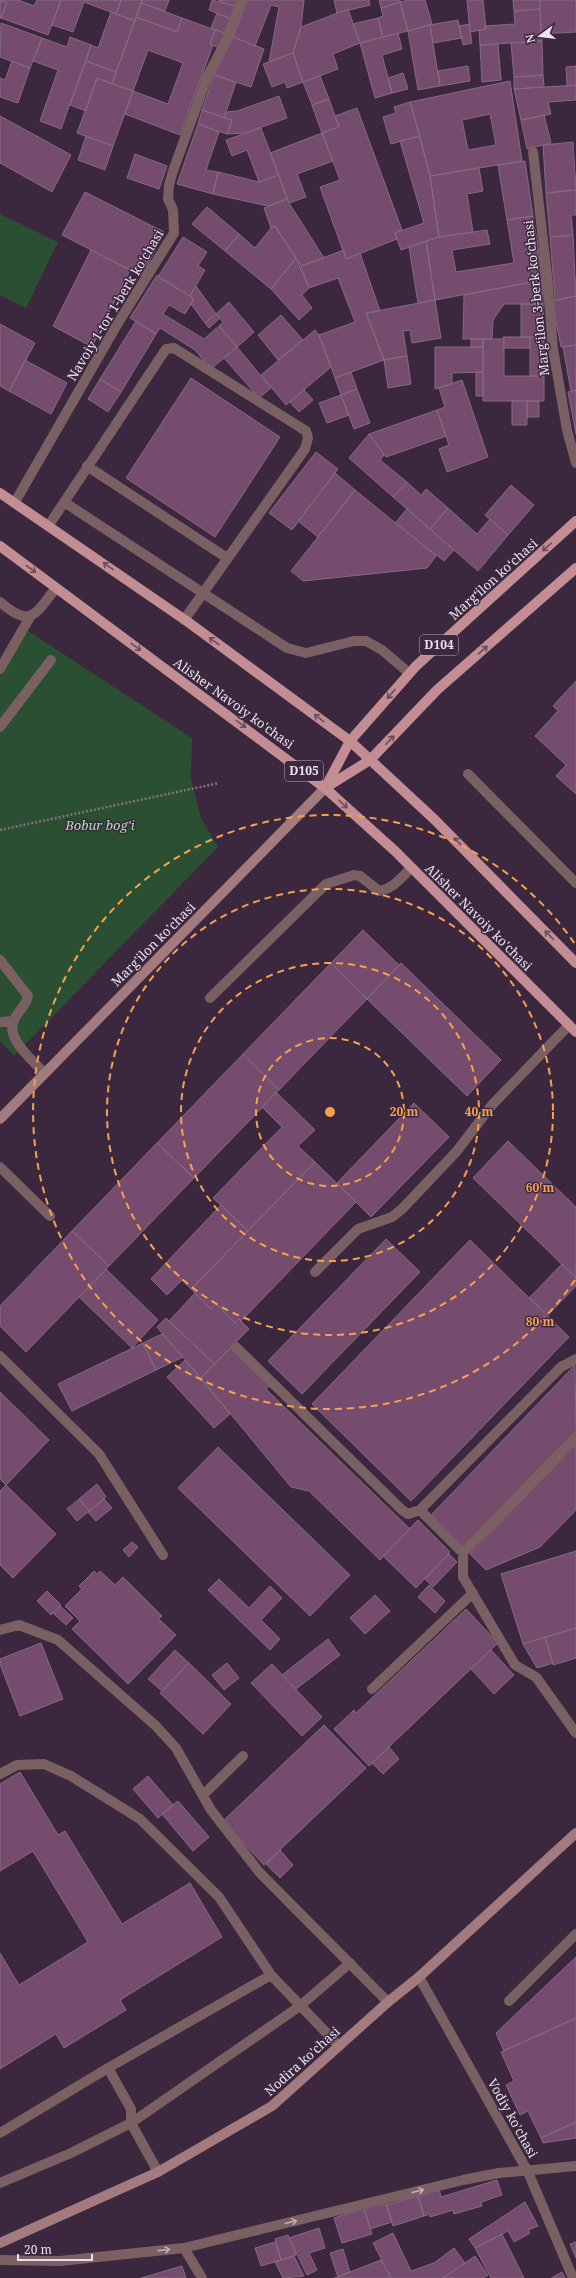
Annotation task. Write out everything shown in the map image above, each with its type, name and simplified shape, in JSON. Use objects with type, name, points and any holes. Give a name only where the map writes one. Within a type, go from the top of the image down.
[{"type":"main road","points":[[0,493],[49,525],[184,620],[350,741],[435,820],[576,963]]},
{"type":"main road","name":"Margʻilon koʻchasi","points":[[325,788],[350,741],[409,673],[576,521]]},
{"type":"main road","name":"Alisher Navoiy ko'chasi","points":[[0,546],[325,788],[411,868],[572,1028]]},
{"type":"main road","name":"D104","points":[[325,788],[370,760],[437,690],[576,568]]},
{"type":"main road","name":"Marg'ilon ko'chasi","points":[[0,1119],[325,788]]},
{"type":"main road","name":"Nodira ko'chasi","points":[[0,2243],[158,2172],[272,2106],[388,2002],[419,1977],[576,1833]]},
{"type":"street","name":"Navoiy 1-tor 1-berk koʻchasi","points":[[15,502],[118,323],[174,233],[173,210],[168,199],[169,185],[173,171],[208,75],[227,39],[242,0]]},
{"type":"street","name":"Margʻilon 3-berk koʻchasi","points":[[534,152],[547,274],[553,349],[567,430],[576,463]]},
{"type":"street","points":[[49,525],[166,349],[174,348],[306,432],[308,438],[305,449],[184,620]]},
{"type":"street","points":[[87,466],[227,558]]},
{"type":"street","points":[[64,502],[287,648],[306,653],[354,641],[366,641],[382,650],[409,673]]},
{"type":"street","points":[[0,602],[22,617],[30,617],[36,614],[56,588]]},
{"type":"street","points":[[0,669],[30,617]]},
{"type":"street","points":[[0,727],[50,660]]},
{"type":"street","points":[[468,774],[576,883]]},
{"type":"street","points":[[210,998],[326,884],[354,875],[360,876],[379,892],[385,891],[392,887],[411,868]]},
{"type":"street","points":[[0,960],[28,996],[26,1003],[14,1021],[12,1030],[15,1040],[44,1073]]},
{"type":"street","points":[[0,1022],[14,1021]]},
{"type":"street","points":[[316,1272],[358,1229],[392,1217],[402,1209],[457,1151],[492,1105],[572,1028]]},
{"type":"street","points":[[0,1167],[50,1216]]},
{"type":"street","points":[[236,1347],[402,1510],[408,1514],[420,1510],[561,1367],[576,1358]]},
{"type":"street","points":[[0,1356],[99,1454],[163,1555]]},
{"type":"street","points":[[462,1553],[576,1437]]},
{"type":"street","points":[[420,1510],[462,1553],[463,1577],[514,1666],[536,1677],[576,1733]]},
{"type":"street","points":[[372,1689],[472,1593]]},
{"type":"street","points":[[0,1630],[19,1625],[58,1640],[156,1726],[176,1748],[211,1810],[260,1873],[388,2002]]},
{"type":"street","points":[[203,1795],[243,1756]]},
{"type":"street","points":[[0,1774],[17,1765],[44,1764],[71,1776],[140,1819],[219,1897],[271,1974],[338,2046]]},
{"type":"street","points":[[509,2001],[576,1934]]},
{"type":"street","points":[[0,2183],[71,2153],[130,2123],[300,2006],[350,1964]]},
{"type":"street","points":[[0,2133],[108,2068],[271,1974]]},
{"type":"street","name":"Vodiy ko'chasi","points":[[419,1977],[528,2172],[573,2278]]},
{"type":"street","points":[[108,2068],[131,2109],[130,2123],[158,2172]]},
{"type":"street","points":[[0,2260],[60,2261],[184,2248],[463,2180],[499,2173],[528,2172],[576,2166]]},
{"type":"street","points":[[184,2248],[202,2278]]},
{"type":"path","points":[[0,830],[219,783]]},
{"type":"green space","points":[[0,214],[58,242],[26,308],[0,295]]},
{"type":"green space","name":"Bobur bog'i","points":[[25,629],[192,738],[191,779],[201,818],[218,847],[14,1056],[0,1041],[0,663]]},
{"type":"building","points":[[0,0],[18,0],[34,6],[37,0],[61,0],[48,35],[1,18],[7,3]]},
{"type":"building","points":[[61,0],[121,0],[116,14],[84,2],[73,32],[52,25]]},
{"type":"building","points":[[121,0],[142,0],[135,21],[116,14]]},
{"type":"building","points":[[142,0],[169,0],[165,11],[141,3]]},
{"type":"building","points":[[212,0],[238,7],[233,20],[209,10]]},
{"type":"building","points":[[218,0],[241,0],[238,7]]},
{"type":"building","points":[[247,0],[304,0],[301,27],[293,53],[269,62],[279,7],[271,5],[255,46],[233,37]]},
{"type":"building","points":[[334,0],[369,0],[370,5],[337,13]]},
{"type":"building","points":[[379,0],[400,0],[400,2],[381,8]]},
{"type":"building","points":[[409,0],[425,0],[432,24],[408,31],[400,2]]},
{"type":"building","points":[[467,0],[483,0],[486,29],[470,32]]},
{"type":"building","points":[[513,0],[540,0],[540,9],[514,11]]},
{"type":"building","points":[[540,0],[576,0],[576,32],[541,34]]},
{"type":"building","points":[[0,1],[7,3],[1,18],[0,18]]},
{"type":"building","points":[[400,2],[408,31],[383,37],[378,18],[383,16],[381,8]]},
{"type":"building","points":[[141,3],[182,18],[177,32],[136,17]]},
{"type":"building","points":[[348,9],[360,43],[333,54],[338,69],[303,82],[293,53],[301,27]]},
{"type":"building","points":[[540,9],[542,41],[480,45],[479,30],[486,29],[485,26],[515,24],[514,11]]},
{"type":"building","points":[[111,12],[135,21],[116,72],[86,61],[91,45],[98,48]]},
{"type":"building","points":[[217,13],[233,20],[228,34],[211,28]]},
{"type":"building","points":[[136,17],[177,32],[182,18],[215,30],[210,44],[213,45],[180,135],[125,114],[133,91],[112,84]],"holes":[[[148,50],[183,63],[168,104],[133,91]]]},
{"type":"building","points":[[378,18],[383,37],[360,43],[353,24]]},
{"type":"building","points":[[458,20],[462,38],[433,43],[430,25]]},
{"type":"building","points":[[1,23],[42,38],[30,68],[0,57]]},
{"type":"building","points":[[469,24],[472,43],[463,45],[459,26]]},
{"type":"building","points":[[430,25],[440,86],[418,90],[408,31]]},
{"type":"building","points":[[215,30],[228,34],[217,47],[210,44]]},
{"type":"building","points":[[398,33],[402,49],[382,55],[392,93],[375,98],[360,43]]},
{"type":"building","points":[[70,37],[91,45],[61,129],[40,121],[58,70],[33,61],[42,38],[67,47]]},
{"type":"building","points":[[233,37],[264,49],[251,87],[214,75]]},
{"type":"building","points":[[542,41],[543,75],[514,77],[511,43]]},
{"type":"building","points":[[498,44],[501,80],[482,82],[480,45]]},
{"type":"building","points":[[293,53],[303,82],[287,88],[285,82],[272,87],[263,64]]},
{"type":"building","points":[[12,61],[30,68],[18,103],[0,97],[0,78],[5,80]]},
{"type":"building","points":[[86,61],[116,72],[112,84],[97,78],[86,111],[70,105]]},
{"type":"building","points":[[468,66],[470,81],[440,86],[438,71]]},
{"type":"building","points":[[576,66],[576,85],[567,86],[566,67]]},
{"type":"building","points":[[403,73],[408,89],[392,93],[388,78]]},
{"type":"building","points":[[214,75],[236,82],[224,118],[202,110]]},
{"type":"building","points":[[543,75],[544,87],[514,89],[514,77]]},
{"type":"building","points":[[320,76],[329,99],[312,105],[303,82]]},
{"type":"building","points":[[97,78],[133,91],[113,146],[77,133]]},
{"type":"building","points":[[510,81],[522,161],[430,176],[410,102]],"holes":[[[490,114],[496,145],[468,150],[462,120]]]},
{"type":"building","points":[[576,85],[576,100],[548,102],[551,114],[521,120],[514,89]]},
{"type":"building","points":[[279,96],[287,118],[245,133],[227,134],[232,120],[224,118],[226,112],[237,111]]},
{"type":"building","points":[[329,99],[339,127],[322,133],[312,105]]},
{"type":"building","points":[[410,102],[420,136],[391,144],[383,117],[396,113],[394,107]]},
{"type":"building","points":[[357,108],[402,230],[395,233],[397,239],[346,259],[320,187],[340,180],[322,133],[339,127],[335,116]]},
{"type":"building","points":[[202,110],[232,120],[227,134],[198,124]]},
{"type":"building","points":[[544,115],[551,143],[527,149],[521,120]]},
{"type":"building","points":[[0,116],[71,155],[52,192],[0,163]]},
{"type":"building","points":[[198,124],[219,132],[206,170],[218,172],[213,194],[177,184]]},
{"type":"building","points":[[261,128],[279,175],[259,182],[247,150],[232,156],[226,140]]},
{"type":"building","points":[[322,133],[333,161],[297,174],[306,197],[289,203],[270,153]]},
{"type":"building","points":[[86,136],[113,146],[105,170],[78,160]]},
{"type":"building","points":[[420,136],[430,176],[439,237],[401,250],[395,233],[424,223],[400,141]]},
{"type":"building","points":[[573,142],[576,190],[546,193],[543,145]]},
{"type":"building","points":[[135,154],[167,166],[159,189],[127,178]]},
{"type":"building","points":[[525,161],[533,216],[507,220],[498,165]]},
{"type":"building","points":[[479,168],[483,191],[467,194],[473,232],[439,237],[430,176]]},
{"type":"building","points":[[218,172],[259,182],[279,175],[287,199],[268,206],[213,194]]},
{"type":"building","points":[[576,190],[576,215],[571,215],[573,235],[550,237],[546,193]]},
{"type":"building","points":[[85,192],[164,232],[142,276],[62,235]]},
{"type":"building","points":[[287,199],[324,258],[301,266],[275,226],[271,228],[264,208]]},
{"type":"building","points":[[207,207],[239,234],[225,251],[192,224]]},
{"type":"building","points":[[533,216],[543,280],[435,300],[426,241],[439,237],[487,230],[490,244],[452,250],[456,272],[514,263],[507,220]]},
{"type":"building","points":[[275,226],[296,258],[271,289],[225,251],[239,234],[255,248],[271,228]]},
{"type":"building","points":[[573,235],[576,296],[555,300],[550,237]]},
{"type":"building","points":[[183,237],[207,252],[198,266],[205,270],[190,296],[158,277]]},
{"type":"building","points":[[426,241],[435,300],[418,303],[409,247]]},
{"type":"building","points":[[91,250],[130,270],[92,347],[53,326]]},
{"type":"building","points":[[344,250],[346,259],[360,253],[380,311],[366,313],[384,360],[335,378],[319,335],[355,322],[338,278],[309,288],[301,266]]},
{"type":"building","points":[[296,258],[309,288],[302,295],[312,308],[299,320],[271,289]]},
{"type":"building","points":[[157,275],[194,299],[185,314],[169,305],[163,314],[204,339],[219,326],[237,347],[211,369],[195,350],[160,328],[156,334],[130,318]]},
{"type":"building","points":[[543,280],[543,304],[504,304],[493,320],[492,339],[463,339],[464,295]]},
{"type":"building","points":[[196,286],[216,314],[205,323],[191,304],[194,299],[190,296]]},
{"type":"building","points":[[576,296],[576,345],[561,347],[552,301]]},
{"type":"building","points":[[435,300],[441,338],[412,343],[410,330],[403,331],[407,356],[384,360],[366,313]]},
{"type":"building","points":[[229,302],[254,332],[237,347],[219,326],[223,322],[216,314]]},
{"type":"building","points":[[521,304],[543,304],[544,337],[521,337]]},
{"type":"building","points":[[216,314],[220,318],[209,328],[205,323]]},
{"type":"building","points":[[281,315],[303,340],[278,360],[258,335]]},
{"type":"building","points":[[136,321],[156,334],[121,392],[100,379]]},
{"type":"building","points":[[0,324],[35,343],[9,391],[0,386]]},
{"type":"building","points":[[315,330],[319,335],[331,367],[286,405],[261,375]]},
{"type":"building","points":[[503,337],[530,337],[530,348],[504,348]]},
{"type":"building","points":[[530,337],[544,337],[544,376],[530,376]]},
{"type":"building","points":[[471,339],[483,339],[483,347],[471,347]]},
{"type":"building","points":[[483,339],[504,339],[504,376],[544,376],[544,401],[483,401]]},
{"type":"building","points":[[576,345],[576,390],[571,391],[563,347]]},
{"type":"building","points":[[237,347],[271,388],[259,398],[224,358]]},
{"type":"building","points":[[435,347],[483,347],[483,372],[452,373],[452,384],[435,389]]},
{"type":"building","points":[[407,356],[411,384],[388,388],[384,360]]},
{"type":"building","points":[[25,360],[67,383],[51,414],[9,391]]},
{"type":"building","points":[[351,372],[357,389],[341,395],[335,378]]},
{"type":"building","points":[[476,372],[483,372],[483,396],[476,396]]},
{"type":"building","points":[[191,378],[280,437],[215,537],[126,478]]},
{"type":"building","points":[[100,379],[121,392],[108,412],[88,399]]},
{"type":"building","points":[[462,380],[488,457],[447,472],[439,449],[449,445],[437,410],[445,407],[439,388]]},
{"type":"building","points":[[357,389],[370,423],[354,429],[341,395]]},
{"type":"building","points":[[304,390],[313,400],[299,412],[290,402]]},
{"type":"building","points":[[576,390],[576,434],[568,392]]},
{"type":"building","points":[[341,395],[349,415],[327,423],[319,403]]},
{"type":"building","points":[[512,401],[527,401],[527,425],[512,425]]},
{"type":"building","points":[[527,401],[539,401],[539,417],[527,417]]},
{"type":"building","points":[[437,410],[446,436],[386,457],[369,434]]},
{"type":"building","points":[[369,434],[384,455],[380,460],[407,482],[393,497],[349,458]]},
{"type":"building","points":[[316,452],[338,469],[292,530],[269,513]]},
{"type":"building","points":[[335,473],[355,490],[318,537],[298,521]]},
{"type":"building","points":[[407,482],[421,495],[426,489],[448,508],[430,529],[393,497]]},
{"type":"building","points":[[511,485],[534,505],[508,535],[485,515]]},
{"type":"building","points":[[355,490],[436,556],[427,568],[303,581],[291,571]]},
{"type":"building","points":[[448,508],[477,534],[490,519],[508,535],[478,571],[430,529]]},
{"type":"building","points":[[407,509],[454,550],[444,561],[395,523]]},
{"type":"building","points":[[576,681],[576,794],[556,776],[566,765],[535,736],[558,711],[553,706]]},
{"type":"building","points":[[363,930],[399,965],[367,999],[331,963]]},
{"type":"building","points":[[331,963],[367,999],[279,1090],[243,1054]]},
{"type":"building","points":[[401,963],[501,1060],[467,1096],[367,999]]},
{"type":"building","points":[[243,1054],[279,1090],[194,1178],[157,1143]]},
{"type":"building","points":[[276,1092],[315,1130],[298,1146],[315,1162],[248,1231],[213,1198],[282,1127],[262,1107]]},
{"type":"building","points":[[414,1103],[449,1137],[371,1217],[337,1183]]},
{"type":"building","points":[[508,1141],[576,1207],[576,1278],[473,1178]]},
{"type":"building","points":[[157,1143],[194,1178],[109,1266],[72,1231]]},
{"type":"building","points":[[315,1162],[356,1202],[241,1321],[239,1319],[235,1323],[216,1304],[211,1309],[191,1289]]},
{"type":"building","points":[[221,1205],[248,1231],[191,1289],[165,1264]]},
{"type":"building","points":[[72,1231],[109,1266],[26,1352],[0,1326],[0,1306]]},
{"type":"building","points":[[386,1239],[420,1272],[302,1394],[268,1361]]},
{"type":"building","points":[[470,1240],[569,1337],[411,1501],[312,1404]]},
{"type":"building","points":[[165,1264],[182,1280],[167,1295],[151,1279]]},
{"type":"building","points":[[562,1264],[576,1278],[576,1286],[548,1315],[529,1298]]},
{"type":"building","points":[[106,1269],[158,1320],[132,1348],[79,1297]]},
{"type":"building","points":[[195,1293],[211,1309],[216,1304],[235,1323],[239,1319],[249,1329],[214,1364],[169,1321]]},
{"type":"building","points":[[166,1318],[214,1364],[201,1378],[157,1327]]},
{"type":"building","points":[[162,1334],[183,1357],[156,1370],[143,1343]]},
{"type":"building","points":[[143,1343],[156,1370],[72,1411],[58,1384]]},
{"type":"building","points":[[231,1347],[270,1385],[266,1389],[410,1529],[380,1560],[309,1491],[291,1487],[201,1378]]},
{"type":"building","points":[[185,1360],[230,1414],[214,1428],[167,1377]]},
{"type":"building","points":[[575,1365],[576,1432],[464,1548],[430,1516]]},
{"type":"building","points":[[0,1392],[49,1440],[6,1485],[0,1479]]},
{"type":"building","points":[[576,1444],[576,1510],[540,1547],[486,1570],[470,1554]]},
{"type":"building","points":[[218,1447],[350,1575],[310,1616],[178,1488]]},
{"type":"building","points":[[97,1484],[106,1497],[89,1511],[79,1499]]},
{"type":"building","points":[[6,1485],[56,1534],[13,1578],[0,1565],[0,1491]]},
{"type":"building","points":[[79,1499],[89,1511],[77,1521],[67,1509]]},
{"type":"building","points":[[104,1499],[112,1508],[96,1521],[88,1512]]},
{"type":"building","points":[[418,1520],[450,1552],[416,1588],[383,1556]]},
{"type":"building","points":[[132,1542],[138,1547],[129,1557],[123,1550]]},
{"type":"building","points":[[576,1551],[576,1628],[523,1644],[501,1574]]},
{"type":"building","points":[[449,1554],[457,1562],[433,1587],[425,1579]]},
{"type":"building","points":[[94,1571],[97,1574],[100,1571],[115,1585],[123,1577],[162,1616],[159,1619],[176,1635],[128,1684],[72,1629],[80,1621],[65,1606],[82,1589],[79,1586]]},
{"type":"building","points":[[219,1579],[249,1608],[270,1586],[282,1598],[261,1620],[280,1639],[270,1650],[208,1590]]},
{"type":"building","points":[[429,1585],[445,1601],[435,1613],[418,1597]]},
{"type":"building","points":[[47,1591],[61,1605],[51,1615],[37,1601]]},
{"type":"building","points":[[375,1595],[390,1611],[365,1634],[350,1618]]},
{"type":"building","points":[[60,1606],[73,1618],[66,1625],[53,1613]]},
{"type":"building","points":[[466,1609],[498,1643],[369,1766],[334,1729],[354,1710],[356,1713]]},
{"type":"building","points":[[576,1628],[576,1658],[553,1665],[545,1637]]},
{"type":"building","points":[[545,1637],[553,1663],[537,1668],[523,1644]]},
{"type":"building","points":[[328,1639],[340,1655],[296,1689],[282,1675]]},
{"type":"building","points":[[41,1643],[63,1699],[20,1716],[0,1664],[0,1659]]},
{"type":"building","points":[[175,1650],[189,1663],[162,1691],[148,1679]]},
{"type":"building","points":[[491,1650],[514,1675],[494,1694],[471,1669]]},
{"type":"building","points":[[189,1663],[231,1704],[203,1734],[160,1693]]},
{"type":"building","points":[[227,1663],[239,1678],[224,1690],[212,1675]]},
{"type":"building","points":[[272,1664],[322,1717],[302,1736],[251,1683]]},
{"type":"building","points":[[324,1725],[366,1768],[264,1865],[223,1821]]},
{"type":"building","points":[[389,1747],[399,1759],[383,1774],[372,1763]]},
{"type":"building","points":[[20,1772],[58,1835],[65,1831],[122,1924],[190,1883],[222,1937],[120,2000],[126,2010],[64,2048],[56,2034],[0,2069],[0,1953],[19,1985],[88,1942],[33,1851],[0,1871],[0,1784]]},
{"type":"building","points":[[148,1776],[173,1805],[158,1818],[133,1789]]},
{"type":"building","points":[[178,1801],[209,1837],[193,1851],[162,1814]]},
{"type":"building","points":[[280,1850],[293,1865],[280,1878],[266,1864]]},
{"type":"building","points":[[576,1957],[576,2018],[504,2051],[496,2033]]},
{"type":"building","points":[[576,2018],[576,2122],[541,2138],[528,2111],[520,2115],[506,2085],[514,2081],[501,2052]]},
{"type":"building","points":[[576,2122],[576,2138],[543,2143],[541,2138]]},
{"type":"building","points":[[497,2180],[502,2195],[481,2202],[482,2206],[454,2214],[453,2210],[430,2217],[430,2214],[424,2216],[418,2196],[439,2189],[441,2197]]},
{"type":"building","points":[[418,2196],[424,2216],[393,2226],[386,2205]]},
{"type":"building","points":[[386,2202],[392,2222],[370,2229],[364,2208]]},
{"type":"building","points":[[525,2202],[538,2226],[528,2230],[530,2233],[514,2242],[508,2231],[475,2248],[469,2239]]},
{"type":"building","points":[[364,2208],[372,2234],[342,2243],[334,2218]]},
{"type":"building","points":[[319,2228],[325,2248],[309,2253],[317,2270],[307,2275],[289,2238]]},
{"type":"building","points":[[393,2233],[411,2271],[434,2263],[454,2248],[465,2263],[443,2278],[391,2278],[373,2243]]},
{"type":"building","points":[[502,2234],[524,2278],[491,2278],[475,2248]]},
{"type":"building","points":[[288,2235],[296,2255],[281,2260],[275,2239]]},
{"type":"building","points":[[275,2242],[281,2260],[261,2266],[255,2248]]},
{"type":"building","points":[[576,2242],[576,2258],[570,2244]]},
{"type":"building","points":[[343,2249],[350,2272],[338,2277],[330,2253]]},
{"type":"building","points":[[294,2256],[304,2276],[283,2278],[275,2262]]},
{"type":"building","points":[[475,2256],[488,2275],[483,2278],[443,2278]]},
{"type":"building","points":[[381,2260],[391,2278],[334,2278],[350,2272]]},
{"type":"building","points":[[182,2266],[186,2278],[141,2278]]},
{"type":"building","points":[[562,2272],[565,2278],[551,2278]]}]
